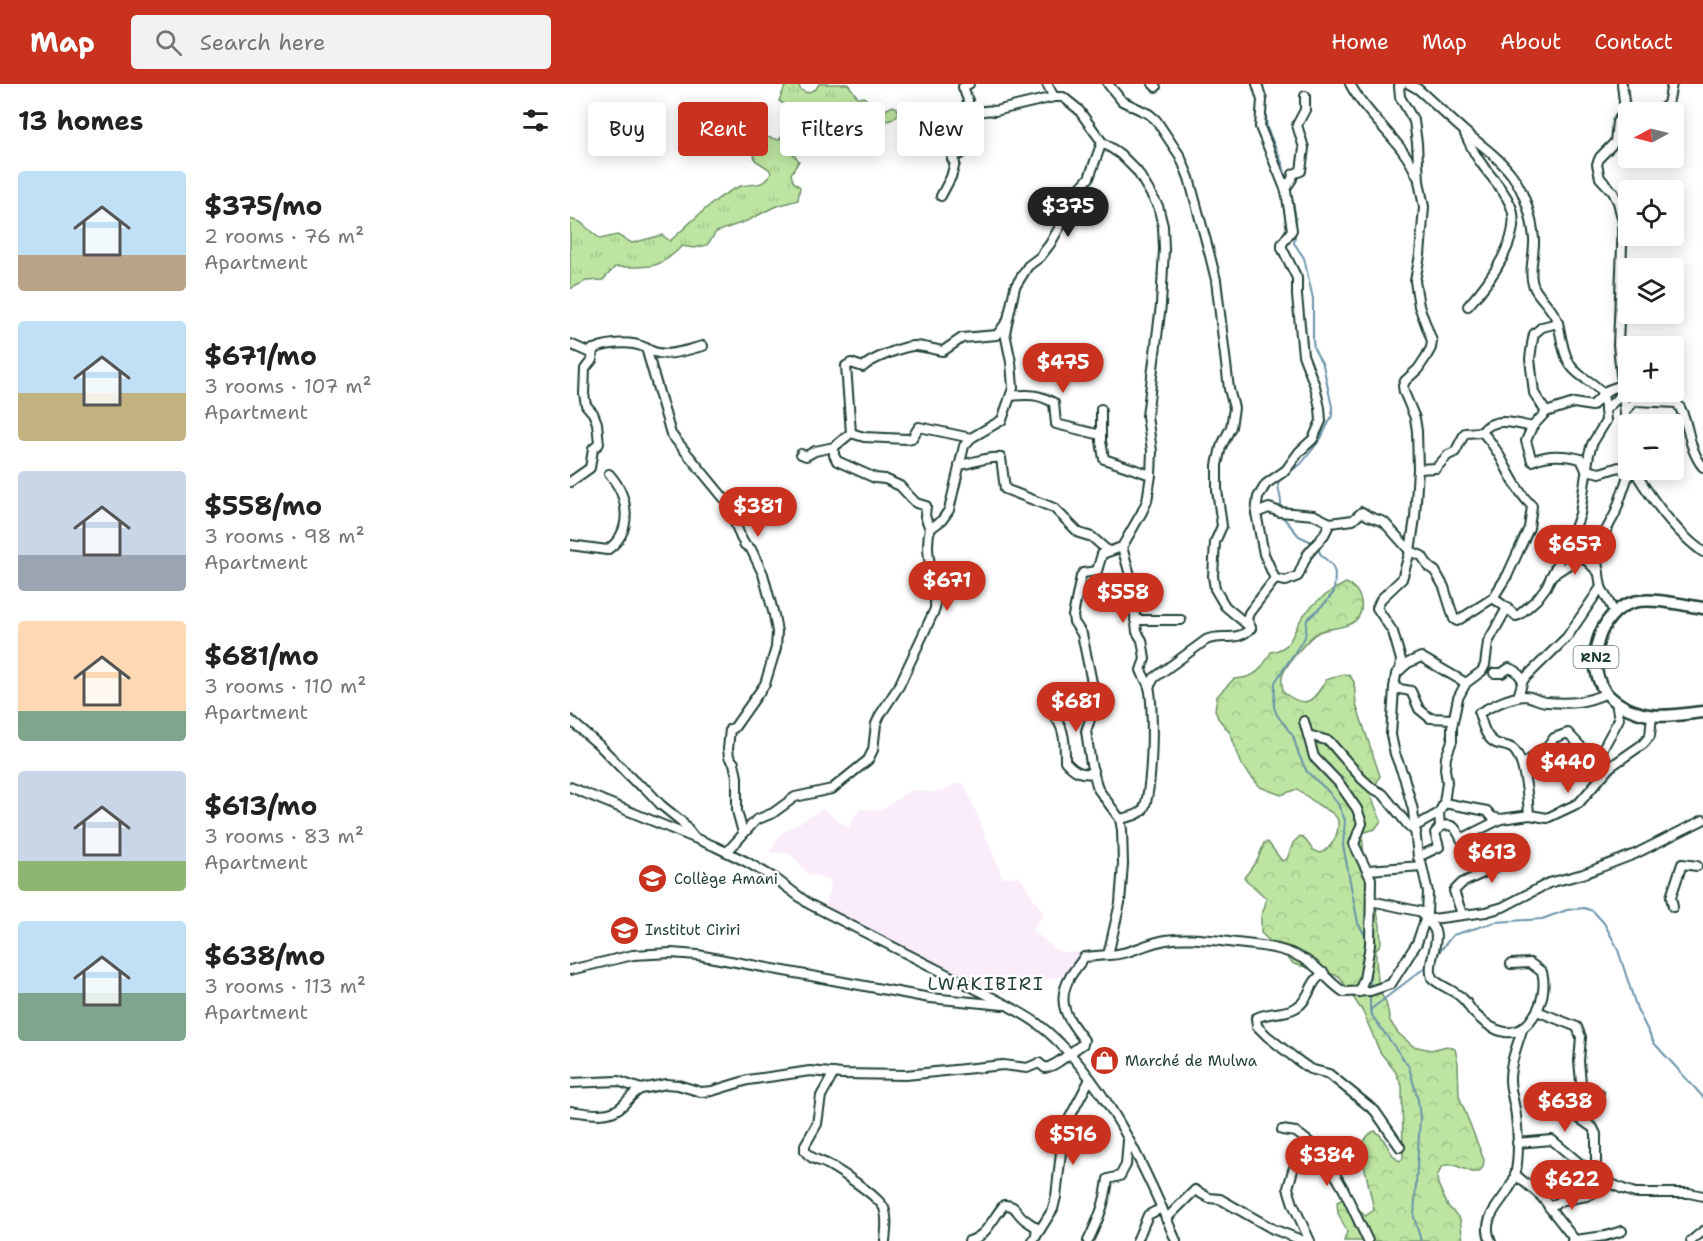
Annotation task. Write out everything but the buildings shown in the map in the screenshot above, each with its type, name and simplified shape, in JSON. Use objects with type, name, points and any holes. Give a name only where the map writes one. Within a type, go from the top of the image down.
[{"type":"highway","points":[[1614,612],[1636,601],[1703,608]]},
{"type":"highway","name":"RN2","points":[[1614,612],[1599,637],[1596,652],[1600,683],[1606,693],[1616,702],[1636,712],[1652,715],[1703,712]]},
{"type":"street","points":[[968,102],[963,87],[969,84]]},
{"type":"street","points":[[1047,84],[1054,97]]},
{"type":"street","points":[[1108,84],[1122,101],[1149,114],[1156,120],[1180,156],[1189,178],[1209,252],[1216,280],[1229,389],[1234,408],[1231,427],[1221,447],[1217,465],[1217,490],[1222,526],[1215,542],[1213,576],[1215,589],[1226,606],[1251,628]]},
{"type":"street","points":[[1257,84],[1262,100],[1260,127],[1271,158],[1283,182],[1292,230],[1282,248],[1297,278],[1303,355],[1315,386],[1321,421],[1313,439],[1299,452],[1291,465],[1266,484],[1258,497],[1256,513],[1264,554],[1275,579]]},
{"type":"street","points":[[1350,84],[1411,161],[1419,181]]},
{"type":"street","points":[[1400,670],[1401,660],[1389,623],[1377,608],[1381,599],[1402,579],[1410,551],[1418,469],[1417,431],[1404,386],[1405,381],[1418,369],[1426,357],[1432,341],[1419,306],[1415,281],[1420,255],[1424,207],[1419,181],[1414,122],[1400,97],[1399,86],[1402,84]]},
{"type":"street","points":[[1409,84],[1418,89],[1498,159],[1513,176],[1526,203],[1534,240],[1532,276],[1534,288],[1551,308],[1558,323],[1558,330],[1571,367],[1604,395],[1605,421],[1592,444],[1580,514],[1546,587],[1516,616],[1493,598]]},
{"type":"street","points":[[1622,84],[1624,102]]},
{"type":"street","points":[[1668,102],[1672,84]]},
{"type":"street","points":[[1283,182],[1288,185],[1293,174],[1301,171],[1304,148],[1297,125],[1305,110],[1305,96]]},
{"type":"street","points":[[984,111],[996,111],[1054,97],[1063,97],[1078,109],[1102,142],[1120,154],[1137,171],[1158,206],[1163,226],[1161,305],[1147,416],[1152,451],[1151,475],[1147,501],[1122,548],[1130,575],[1137,632],[1142,640],[1145,659],[1141,670],[1149,687],[1152,718],[1149,791],[1142,811],[1120,819]]},
{"type":"street","points":[[1618,121],[1615,142],[1600,157],[1597,164],[1600,178],[1613,192],[1618,202],[1623,222],[1618,336]]},
{"type":"street","points":[[1461,128],[1479,161],[1506,195],[1513,215],[1506,252],[1488,284],[1468,306]]},
{"type":"street","points":[[930,529],[942,520],[949,510],[964,446],[971,438],[1002,420],[1011,396],[1013,376],[1005,333],[1015,287],[1021,275],[1050,244],[1070,209],[1077,191],[1089,178],[1102,142]]},
{"type":"street","points":[[941,196],[951,177],[955,163],[952,159],[954,156]]},
{"type":"street","points":[[851,433],[846,366],[851,363],[863,367],[868,362],[887,354],[915,346],[943,351],[962,338],[997,335],[1006,323]]},
{"type":"street","points":[[1546,412],[1534,393],[1530,359],[1532,344],[1534,334],[1542,327],[1558,323]]},
{"type":"street","points":[[570,344],[588,352],[593,349],[637,344],[652,352],[669,354],[703,346]]},
{"type":"street","points":[[646,348],[671,434],[727,502],[741,538],[751,549],[763,574],[774,615],[777,632],[776,648],[765,684],[734,728],[729,731],[729,757],[734,763],[737,777],[737,811],[743,833]]},
{"type":"street","points":[[570,482],[590,468],[593,449],[599,444],[597,423],[593,413],[586,405],[584,394],[585,369],[592,360],[593,349]]},
{"type":"street","points":[[1586,470],[1581,459],[1573,457],[1547,456],[1532,461],[1526,441],[1532,427],[1546,412],[1574,403],[1592,406],[1608,390],[1618,389]]},
{"type":"street","points":[[1011,396],[1038,395],[1044,397],[1054,403],[1056,424],[1101,435]]},
{"type":"street","points":[[1605,410],[1618,395]]},
{"type":"street","points":[[1626,410],[1635,401],[1677,403],[1683,415],[1694,453],[1703,467]]},
{"type":"street","points":[[1625,402],[1626,414]]},
{"type":"street","points":[[1101,409],[1103,455],[1107,462],[1151,475]]},
{"type":"street","points":[[1418,469],[1436,468],[1448,455],[1455,452],[1465,433],[1482,432],[1493,422],[1513,422],[1532,427]]},
{"type":"street","points":[[851,433],[907,439],[912,438],[918,427],[971,438]]},
{"type":"street","points":[[1256,513],[1269,508],[1280,512],[1314,515],[1330,523],[1353,520],[1362,512],[1384,522],[1410,551],[1422,556],[1429,567],[1435,571],[1444,587],[1454,619],[1457,621],[1493,598],[1508,574],[1529,528],[1532,506],[1519,494],[1508,468],[1491,441],[1482,432]]},
{"type":"street","points":[[801,454],[806,456],[814,451],[834,447],[851,433]]},
{"type":"street","points":[[727,852],[756,820],[773,813],[795,797],[832,789],[868,760],[873,750],[876,724],[880,715],[899,687],[932,617],[936,600],[928,540],[930,529],[925,516],[926,506],[916,502],[900,486],[885,479],[875,478],[837,460],[834,447]]},
{"type":"street","points":[[959,465],[988,456],[1001,458],[1005,489],[1054,508],[1068,519],[1076,530],[1092,537],[1108,551]]},
{"type":"street","points":[[1586,470],[1600,473],[1618,468]]},
{"type":"street","points":[[570,545],[607,550],[619,538],[627,509],[620,490],[609,474]]},
{"type":"street","points":[[1614,612],[1601,587],[1598,545],[1615,514],[1627,480]]},
{"type":"street","points":[[1638,480],[1681,534],[1703,552]]},
{"type":"street","points":[[1275,579],[1287,581],[1298,576],[1307,555],[1324,535],[1330,523]]},
{"type":"street","points":[[1108,955],[1118,911],[1123,873],[1122,830],[1120,819],[1102,797],[1094,773],[1086,731],[1093,711],[1094,692],[1082,634],[1073,616],[1080,576],[1083,573],[1097,571],[1102,554],[1122,548]]},
{"type":"street","points":[[1550,577],[1582,556],[1599,573]]},
{"type":"street","points":[[934,592],[950,580],[972,569]]},
{"type":"street","points":[[1251,628],[1247,619],[1249,613],[1275,579]]},
{"type":"street","points":[[1518,697],[1523,680],[1567,637],[1601,587]]},
{"type":"street","points":[[1416,829],[1439,813],[1444,803],[1448,782],[1445,769],[1446,757],[1452,741],[1453,718],[1458,698],[1466,683],[1482,671],[1488,642],[1507,608]]},
{"type":"street","points":[[1135,620],[1181,620]]},
{"type":"street","points":[[1149,687],[1154,678],[1206,640],[1239,637],[1251,628]]},
{"type":"street","points":[[570,1111],[589,1112],[594,1115],[615,1111],[634,1092],[641,1089],[672,1084],[701,1092],[712,1091],[748,1080],[810,1071],[915,1074],[1003,1065],[1028,1068],[1039,1063],[1045,1068],[1056,1064],[1085,1042],[1064,1012],[1066,985],[1084,957],[1126,954],[1165,940],[1200,937],[1280,950],[1299,956],[1324,973],[1344,992],[1370,992],[1391,984],[1417,944],[1426,916],[1428,892],[1418,857],[1411,798],[1392,745],[1391,720],[1396,674],[1408,663],[1421,657],[1466,683]]},
{"type":"street","points":[[1494,673],[1502,673],[1509,668],[1516,671],[1523,680]]},
{"type":"street","points":[[1394,688],[1412,691],[1419,709],[1430,718],[1453,718]]},
{"type":"street","points":[[1529,815],[1523,769],[1514,750],[1491,740],[1479,713],[1513,697],[1572,703],[1587,702],[1606,693]]},
{"type":"street","points":[[1600,754],[1619,719],[1616,702]]},
{"type":"street","points":[[1418,857],[1439,847],[1435,833],[1447,824],[1457,829],[1461,839],[1501,819],[1529,815],[1547,818],[1579,803],[1610,767],[1643,744],[1650,736],[1652,715]]},
{"type":"street","points":[[1055,717],[1061,724],[1065,761],[1072,769],[1084,775],[1094,773]]},
{"type":"street","points":[[570,720],[599,745],[634,782],[647,790],[681,821],[697,839]]},
{"type":"street","points":[[1304,721],[1314,757],[1339,783],[1357,809],[1362,823],[1354,844],[1371,879],[1371,901],[1370,945],[1364,979],[1359,992]]},
{"type":"street","points":[[1523,769],[1525,764],[1546,748],[1554,738],[1568,733],[1584,750],[1600,754],[1610,767]]},
{"type":"street","points":[[1308,735],[1329,741],[1362,779],[1372,789],[1383,794],[1408,825],[1416,829]]},
{"type":"street","points":[[570,789],[727,852],[759,869],[809,904],[1038,1023],[1069,1052],[1090,1079],[1145,1169],[1176,1241]]},
{"type":"street","points":[[1444,803],[1487,811],[1492,817],[1501,819]]},
{"type":"street","points":[[1439,813],[1440,827]]},
{"type":"street","points":[[1371,901],[1426,916],[1486,912],[1515,902],[1549,883],[1635,854],[1703,820]]},
{"type":"street","points":[[1462,914],[1454,891],[1462,883],[1504,862],[1518,849]]},
{"type":"street","points":[[1673,908],[1671,897],[1682,864],[1697,866]]},
{"type":"street","points":[[1368,870],[1422,866]]},
{"type":"street","points":[[1426,916],[1436,932],[1430,964],[1432,978],[1463,998],[1475,1014],[1496,1029],[1513,1033],[1522,1030]]},
{"type":"street","points":[[570,970],[633,955],[671,953],[699,955],[930,998],[1007,1005]]},
{"type":"street","points":[[1491,1241],[1487,1227],[1489,1218],[1515,1174],[1517,1143],[1516,1118],[1510,1081],[1512,1065],[1522,1030],[1537,1011],[1544,989],[1542,972],[1530,963],[1511,964]]},
{"type":"street","points":[[1324,973],[1316,977],[1302,1003],[1291,1011],[1256,1018],[1257,1026],[1296,1059],[1310,1069],[1329,1074],[1375,1112],[1400,1147]]},
{"type":"street","points":[[1537,1011],[1577,1027],[1581,1037],[1579,1061],[1582,1093],[1575,1112],[1576,1116],[1593,1128],[1596,1134],[1596,1186],[1593,1193],[1563,1200],[1549,1207]]},
{"type":"street","points":[[834,1073],[821,1096],[817,1124],[805,1145],[805,1151],[813,1159],[829,1165],[876,1199],[884,1208],[887,1227],[885,1241]]},
{"type":"street","points":[[1034,1238],[1053,1209],[1061,1152],[1070,1117],[1090,1079]]},
{"type":"street","points":[[570,1083],[618,1081],[641,1089]]},
{"type":"street","points":[[1582,1093],[1590,1091],[1599,1093]]},
{"type":"street","points":[[1282,1130],[1296,1132],[1327,1161],[1344,1190],[1368,1241]]},
{"type":"street","points":[[1088,1241],[1104,1205],[1108,1192],[1108,1179],[1120,1176],[1126,1165],[1128,1140]]},
{"type":"street","points":[[1517,1143],[1552,1140],[1596,1177],[1635,1193],[1689,1193],[1703,1196]]},
{"type":"street","points":[[1293,1170],[1288,1188],[1310,1241]]},
{"type":"street","points":[[1515,1174],[1544,1198],[1573,1240],[1605,1236],[1622,1231]]},
{"type":"street","points":[[1167,1219],[1198,1190],[1209,1198],[1220,1200],[1273,1229],[1304,1241]]},
{"type":"street","points":[[969,1241],[976,1239],[986,1231],[991,1220],[1004,1205],[1015,1208],[1022,1218],[1037,1228],[1034,1238]]},
{"type":"street","points":[[1137,1241],[1148,1215],[1162,1208]]},
{"type":"street","points":[[1691,1241],[1703,1231]]},
{"type":"shaded area","points":[[956,783],[964,783],[1003,878],[1016,876],[1021,879],[1044,914],[1032,930],[1059,952],[1078,952],[1077,961],[1065,976],[1009,987],[1005,994],[856,925],[826,908],[831,880],[807,873],[791,854],[770,852],[781,833],[823,809],[850,829],[852,820],[860,809],[882,810],[910,790],[932,792],[944,790]]},
{"type":"green space","points":[[786,84],[798,84],[801,90],[807,93],[816,89],[819,84],[848,84],[858,98],[864,97],[867,100],[867,102],[779,101]]},
{"type":"green space","points":[[893,106],[897,108],[897,115],[885,122],[885,110]]},
{"type":"green space","points":[[768,137],[779,140],[780,156],[795,156],[799,161],[791,174],[793,181],[800,187],[798,200],[774,207],[749,220],[716,232],[707,245],[694,248],[682,246],[665,260],[652,266],[615,267],[603,280],[586,281],[570,289],[570,219],[580,222],[600,239],[617,235],[632,243],[662,235],[670,241],[711,204],[729,192],[738,187],[765,181],[771,173],[769,169],[755,160],[754,156],[768,156]]},
{"type":"green space","points":[[1346,583],[1359,594],[1361,611],[1359,616],[1351,624],[1319,632],[1309,640],[1283,673],[1283,692],[1303,702],[1313,698],[1326,680],[1344,674],[1350,676],[1354,682],[1356,704],[1380,776],[1371,796],[1381,821],[1375,829],[1362,833],[1364,857],[1376,878],[1373,893],[1380,925],[1381,943],[1376,950],[1379,991],[1386,1002],[1390,1021],[1398,1033],[1413,1046],[1431,1050],[1447,1046],[1455,1049],[1458,1063],[1459,1096],[1484,1160],[1479,1172],[1472,1172],[1454,1165],[1445,1165],[1437,1177],[1448,1206],[1460,1219],[1463,1241],[1344,1241],[1347,1232],[1338,1213],[1337,1202],[1350,1199],[1365,1216],[1374,1210],[1361,1151],[1367,1137],[1375,1131],[1395,1158],[1399,1161],[1403,1159],[1402,1086],[1395,1071],[1380,1052],[1363,1012],[1339,976],[1294,964],[1261,933],[1261,916],[1266,898],[1244,878],[1258,859],[1264,843],[1268,842],[1282,861],[1287,859],[1293,843],[1300,836],[1313,850],[1320,853],[1334,841],[1338,823],[1332,813],[1297,789],[1281,795],[1260,787],[1242,765],[1230,733],[1218,718],[1215,710],[1217,696],[1234,679],[1248,677],[1257,672],[1271,652],[1289,643],[1300,621],[1313,606]]},
{"type":"waterway","points":[[1263,84],[1264,96]]},
{"type":"waterway","points":[[1265,105],[1267,128],[1283,165],[1287,182]]},
{"type":"waterway","points":[[1280,511],[1278,480],[1301,464],[1320,440],[1332,416],[1323,365],[1314,349],[1313,299],[1304,258],[1294,243],[1295,215],[1289,188]]},
{"type":"waterway","points":[[1282,516],[1299,536],[1316,544],[1321,555],[1332,565],[1335,573],[1334,592],[1307,620],[1305,637],[1275,682],[1274,707],[1277,715],[1293,736],[1307,772],[1326,789],[1338,804],[1345,820],[1343,845],[1358,923],[1367,939]]},
{"type":"waterway","points":[[1435,957],[1453,935],[1496,922],[1542,919],[1567,910],[1584,908],[1593,911],[1604,923],[1617,947],[1637,1009],[1654,1043],[1703,1097]]},
{"type":"waterway","points":[[1370,965],[1370,989]]},
{"type":"waterway","points":[[1370,1010],[1427,966]]},
{"type":"waterway","points":[[1370,995],[1370,1010],[1373,1017],[1409,1067],[1418,1100],[1420,1118],[1414,1217],[1421,1241]]},
{"type":"place","name":"Collège Amani","points":[[653,879]]},
{"type":"place","name":"Institut Ciriri","points":[[624,930]]},
{"type":"place","name":"Marché de Mulwa","points":[[1104,1061]]},
{"type":"district","name":"LWAKIBIRI","points":[[986,984]]}]
